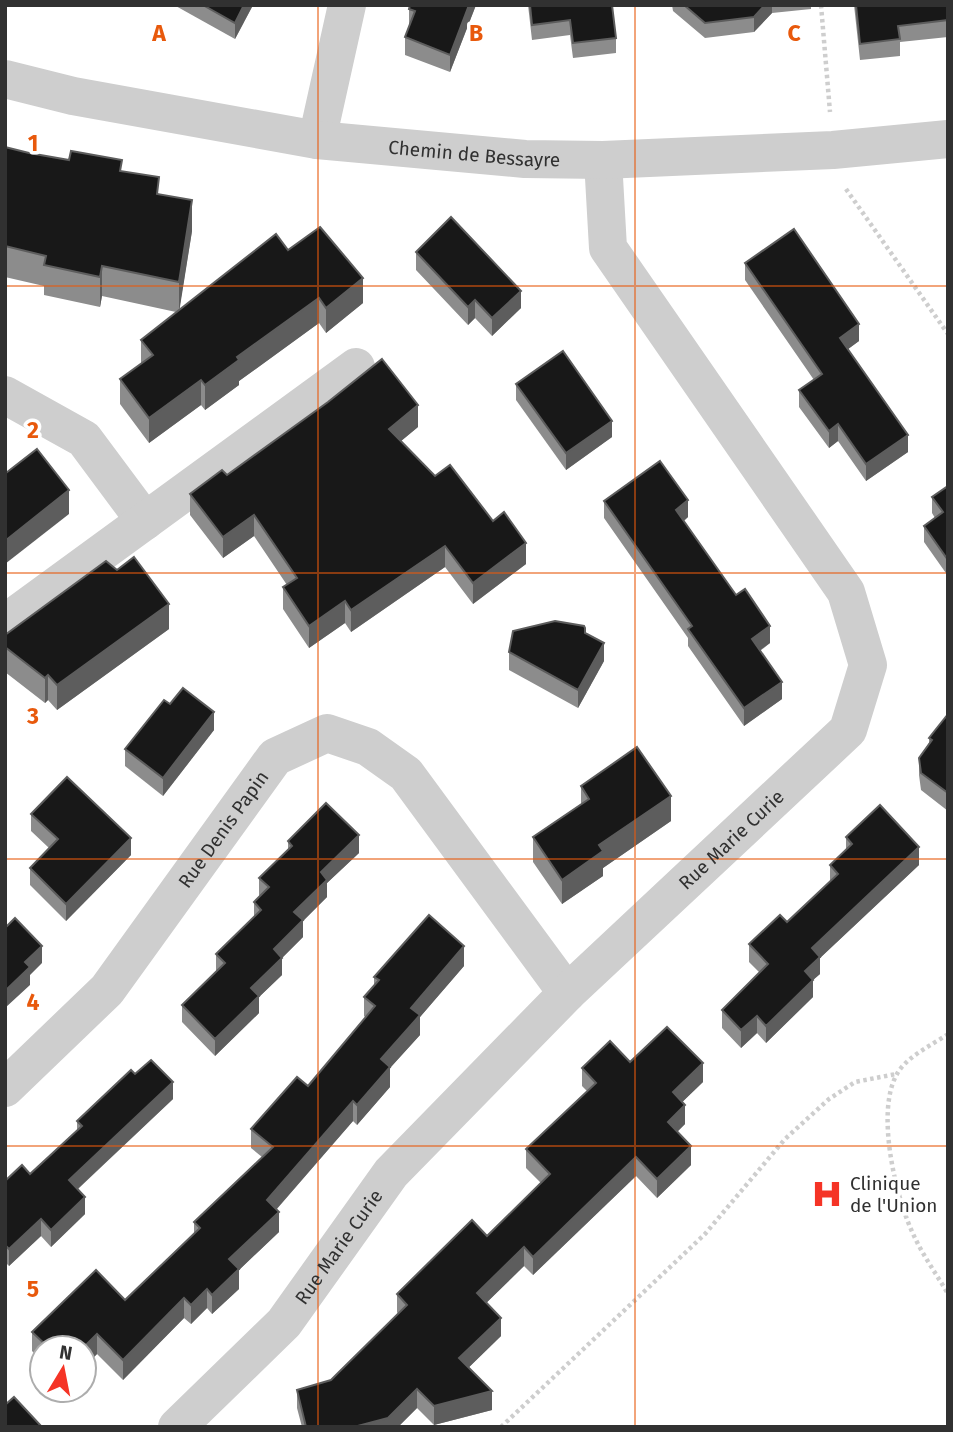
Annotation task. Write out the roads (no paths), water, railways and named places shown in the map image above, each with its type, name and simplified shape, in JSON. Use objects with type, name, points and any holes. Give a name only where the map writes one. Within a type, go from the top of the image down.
[{"type":"street","points":[[317,140],[347,5]]},
{"type":"street","name":"Chemin de Bessayre","points":[[5,79],[73,96],[317,140],[525,159],[603,160],[833,150],[948,139]]},
{"type":"street","name":"Rue Marie Curie","points":[[177,1427],[284,1323],[391,1173],[567,993],[848,730],[868,665],[846,592],[608,248],[603,160]]},
{"type":"street","points":[[5,623],[356,367]]},
{"type":"street","points":[[5,395],[84,439],[145,521]]},
{"type":"street","name":"Rue Denis Papin","points":[[5,1088],[107,990],[275,757],[327,733],[368,747],[406,774],[567,993]]},
{"type":"place","name":"Clinique de l'Union","points":[[827,1194]]}]
